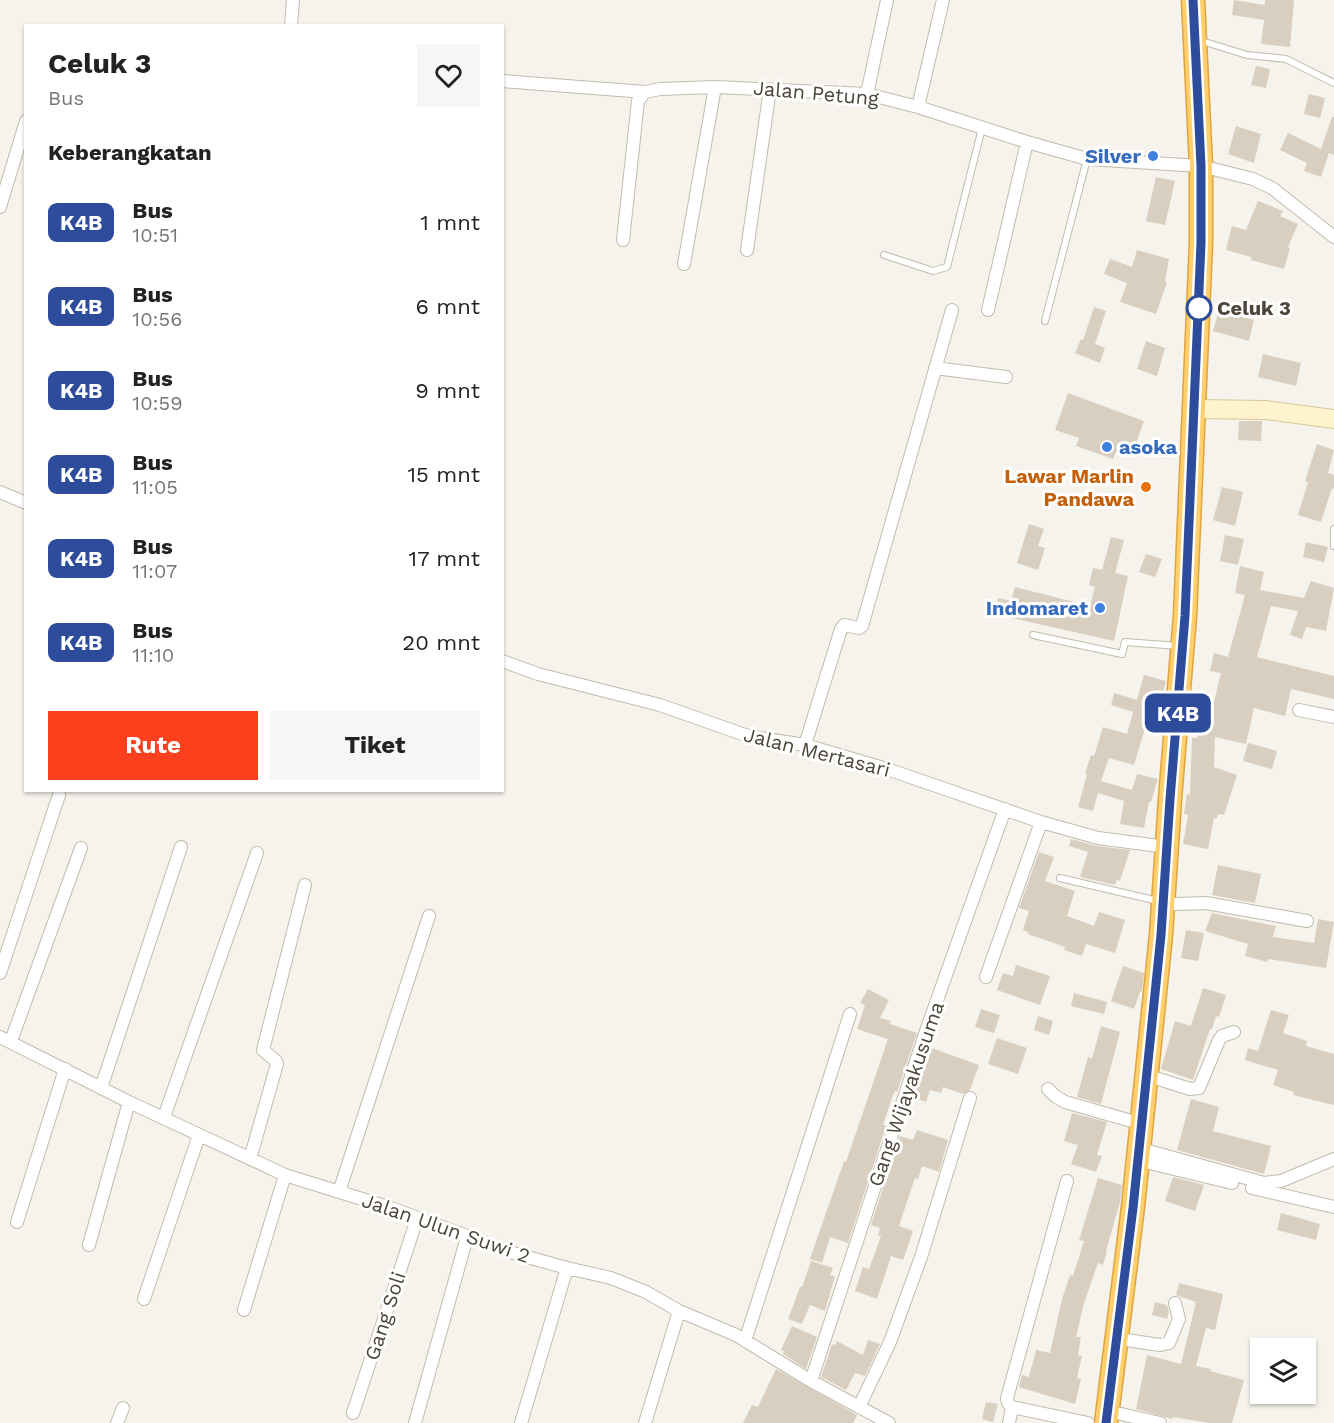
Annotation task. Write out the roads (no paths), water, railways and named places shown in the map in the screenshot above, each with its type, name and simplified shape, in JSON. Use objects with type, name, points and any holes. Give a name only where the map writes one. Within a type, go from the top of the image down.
[{"type":"highway","points":[[1107,1417],[1121,1339],[1163,902],[1183,646],[1201,243],[1201,166],[1193,0]]},
{"type":"street","points":[[291,24],[293,0]]},
{"type":"street","points":[[867,94],[887,0]]},
{"type":"street","points":[[918,106],[943,0]]},
{"type":"street","name":"Jalan Petung","points":[[504,81],[645,92],[660,89],[715,87],[867,94],[918,106],[982,128],[1087,159],[1201,166],[1253,179],[1272,188],[1334,237]]},
{"type":"street","points":[[684,264],[715,87]]},
{"type":"street","points":[[747,250],[770,88]]},
{"type":"street","points":[[623,240],[638,102],[645,92]]},
{"type":"street","points":[[0,207],[24,128]]},
{"type":"street","points":[[988,310],[1027,142]]},
{"type":"street","points":[[805,745],[841,629],[844,625],[859,628],[862,626],[952,310]]},
{"type":"street","points":[[934,368],[1005,377]]},
{"type":"street","points":[[1195,409],[1266,410],[1334,419]]},
{"type":"street","points":[[0,492],[24,502]]},
{"type":"street","name":"Jalan Mertasari","points":[[504,662],[538,674],[660,705],[748,736],[805,745],[887,769],[1041,822],[1098,838],[1167,847]]},
{"type":"street","points":[[1299,710],[1334,717]]},
{"type":"street","points":[[0,973],[59,795]]},
{"type":"street","name":"Gang Wijayakusuma","points":[[811,1381],[925,1034],[1005,809]]},
{"type":"street","points":[[986,977],[1041,822]]},
{"type":"street","points":[[101,1088],[181,847]]},
{"type":"street","points":[[5,1039],[81,848]]},
{"type":"street","points":[[164,1117],[258,853]]},
{"type":"street","points":[[250,1159],[277,1065],[276,1061],[263,1050],[305,885]]},
{"type":"street","points":[[1163,902],[1206,903],[1307,921]]},
{"type":"street","points":[[339,1192],[429,916]]},
{"type":"street","points":[[745,1341],[850,1014]]},
{"type":"street","points":[[1146,1076],[1190,1089],[1199,1088],[1219,1040],[1222,1036],[1234,1032]]},
{"type":"street","name":"Jalan Ulun Suwi 2","points":[[5,1039],[129,1102],[285,1175],[467,1237],[567,1268],[611,1278],[646,1293],[745,1341],[811,1381],[889,1423]]},
{"type":"street","points":[[17,1222],[65,1069]]},
{"type":"street","points":[[1048,1089],[1054,1096],[1065,1102],[1142,1124]]},
{"type":"street","points":[[859,1407],[890,1342],[921,1257],[970,1098]]},
{"type":"street","points":[[89,1245],[129,1102]]},
{"type":"street","points":[[144,1299],[199,1136]]},
{"type":"street","points":[[1138,1154],[1264,1183],[1281,1182],[1334,1159]]},
{"type":"street","points":[[1138,1154],[1334,1207]]},
{"type":"street","points":[[244,1310],[285,1175]]},
{"type":"street","points":[[1067,1181],[1007,1398],[1012,1407],[1088,1423]]},
{"type":"street","name":"Gang Soli","points":[[353,1413],[417,1219]]},
{"type":"street","points":[[415,1423],[467,1237]]},
{"type":"street","points":[[521,1423],[567,1268]]},
{"type":"street","points":[[1121,1339],[1160,1345],[1169,1343],[1179,1318],[1175,1303]]},
{"type":"street","points":[[645,1423],[680,1311]]},
{"type":"street","points":[[1009,1423],[1012,1407]]},
{"type":"street","points":[[117,1423],[123,1408]]},
{"type":"street","points":[[1107,1417],[1160,1423]]},
{"type":"lane","points":[[1195,42],[1205,42],[1247,55],[1286,59],[1334,83]]},
{"type":"lane","points":[[884,255],[933,271],[947,267],[982,128]]},
{"type":"lane","points":[[1045,321],[1087,159]]},
{"type":"lane","points":[[1334,529],[1334,546]]},
{"type":"lane","points":[[1033,635],[1122,654],[1125,642],[1183,646]]},
{"type":"lane","points":[[1060,878],[1163,902]]},
{"type":"place","name":"Silver","points":[[1153,156]]},
{"type":"place","name":"Celuk 3","points":[[1199,308]]},
{"type":"place","name":"asoka","points":[[1107,447]]},
{"type":"place","name":"Lawar Marlin Pandawa","points":[[1146,487]]},
{"type":"place","name":"Indomaret","points":[[1100,608]]}]
